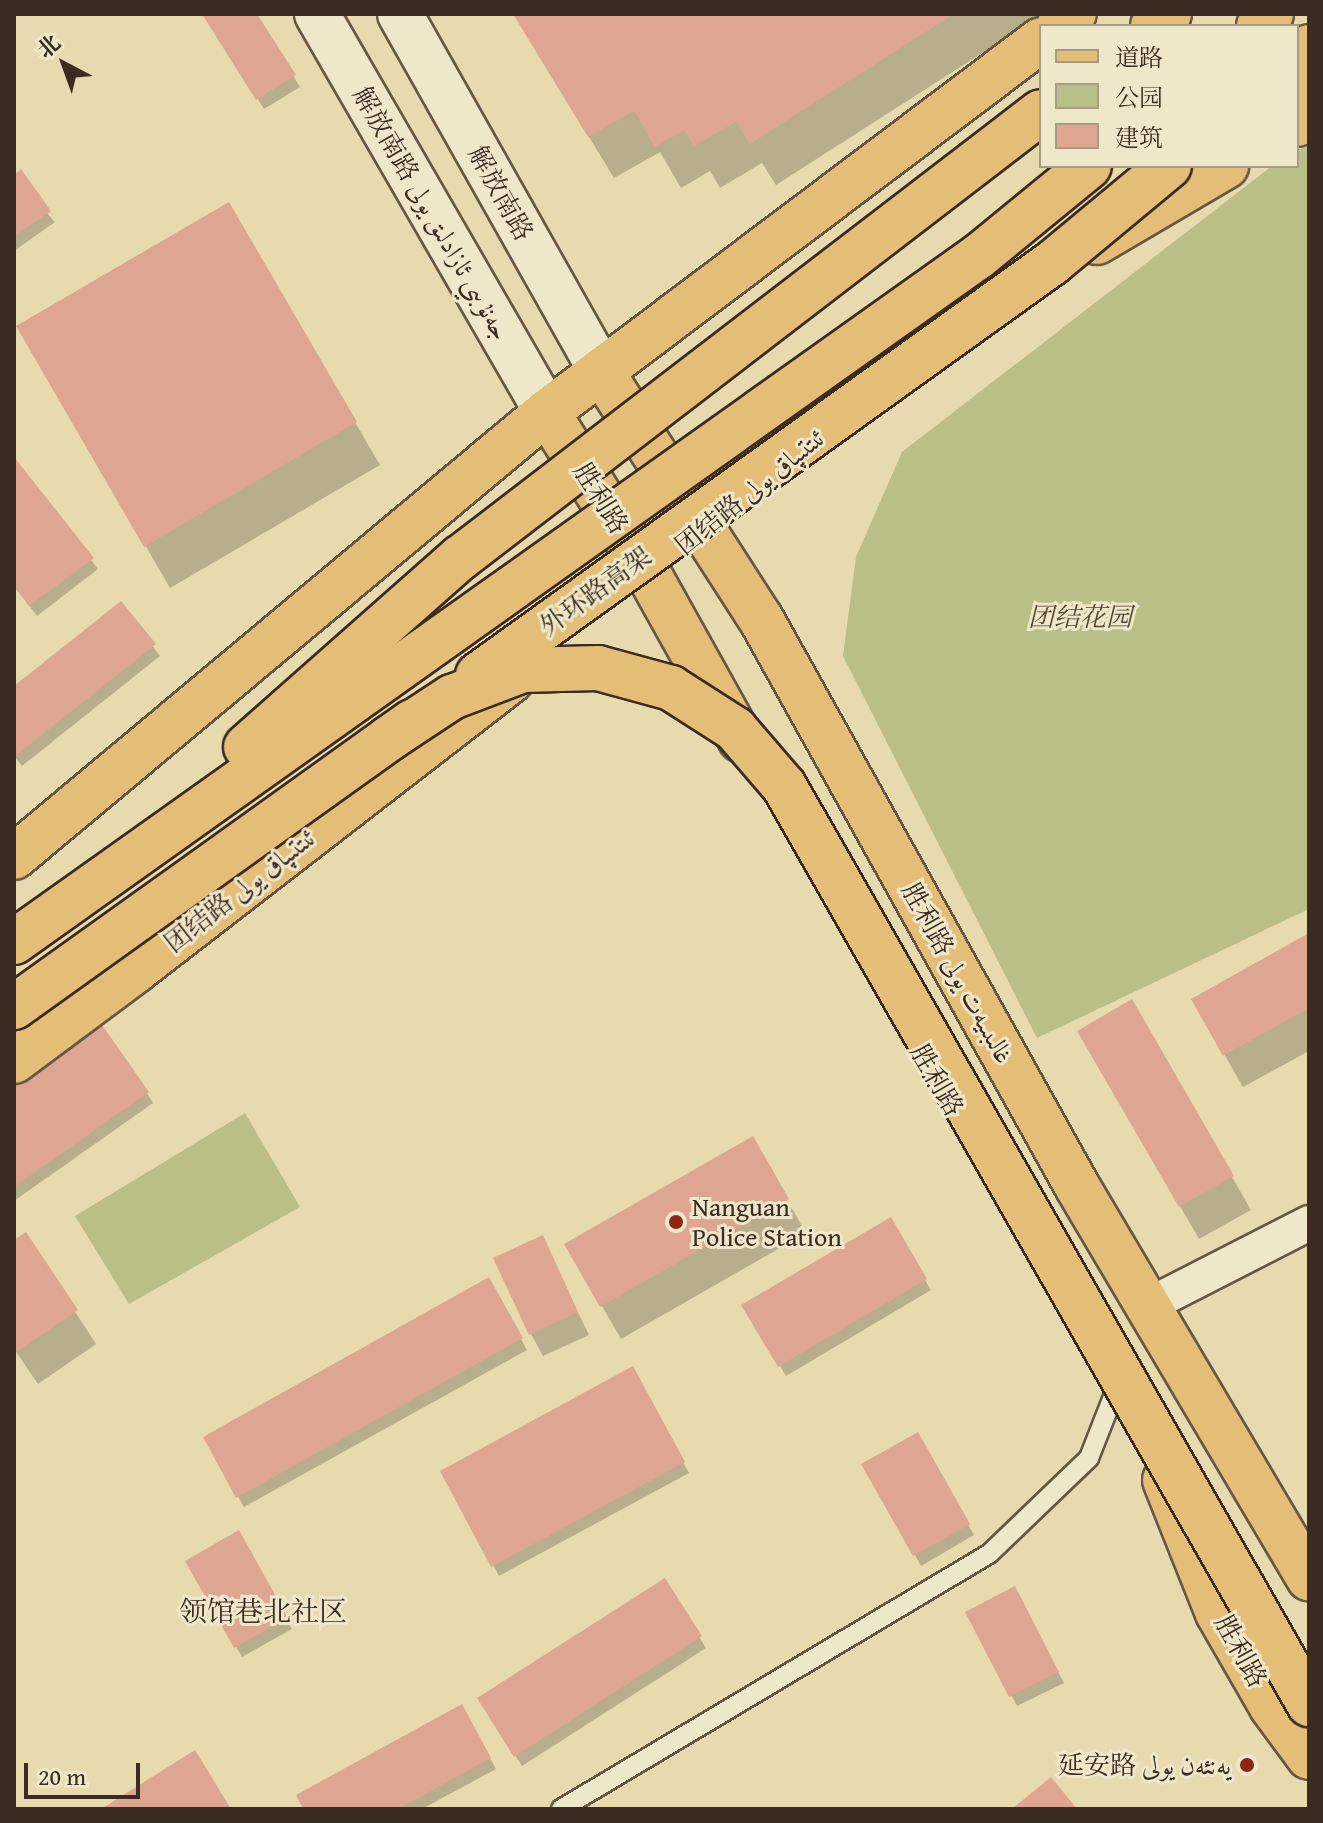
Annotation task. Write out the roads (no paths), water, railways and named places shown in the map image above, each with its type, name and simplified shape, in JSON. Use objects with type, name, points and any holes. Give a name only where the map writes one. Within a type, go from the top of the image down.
[{"type":"main road","name":"解放南路 جەنۇبىي ئازادلىق يولى","points":[[317,14],[547,412]]},
{"type":"main road","name":"解放南路","points":[[400,14],[601,371]]},
{"type":"main road","points":[[14,857],[547,412],[1039,42]]},
{"type":"main road","points":[[67,904],[460,558],[1039,114]]},
{"type":"main road","name":"外环路高架","points":[[14,942],[966,265],[1087,168]]},
{"type":"main road","name":"外环路高架","points":[[14,1007],[1012,292],[1167,168]]},
{"type":"main road","name":"团结路 ئىتتىپاق يولى","points":[[14,1061],[648,573],[969,315],[1186,168]]},
{"type":"main road","points":[[1012,292],[1223,168]]},
{"type":"main road","name":"胜利路 غالىبىيەت يولى","points":[[601,371],[761,619],[1147,1306],[1309,1579]]},
{"type":"main road","name":"胜利路","points":[[547,412],[648,573],[706,681],[1158,1462],[1218,1613],[1272,1707],[1309,1757]]},
{"type":"main road","points":[[388,739],[452,697],[523,670],[598,668],[671,688],[735,729],[784,786],[1309,1704]]},
{"type":"street","points":[[1147,1306],[1309,1223]]},
{"type":"lane","points":[[561,1809],[989,1554],[1089,1458],[1116,1389]]},
{"type":"place","name":"Nanguan Police Station","points":[[676,1222]]},
{"type":"place","name":"延安路 يەنئەن يولى","points":[[1247,1765]]},
{"type":"district","name":"领馆巷北社区","points":[[263,1611]]},
{"type":"park label","name":"团结花园","points":[[1080,617]]}]
